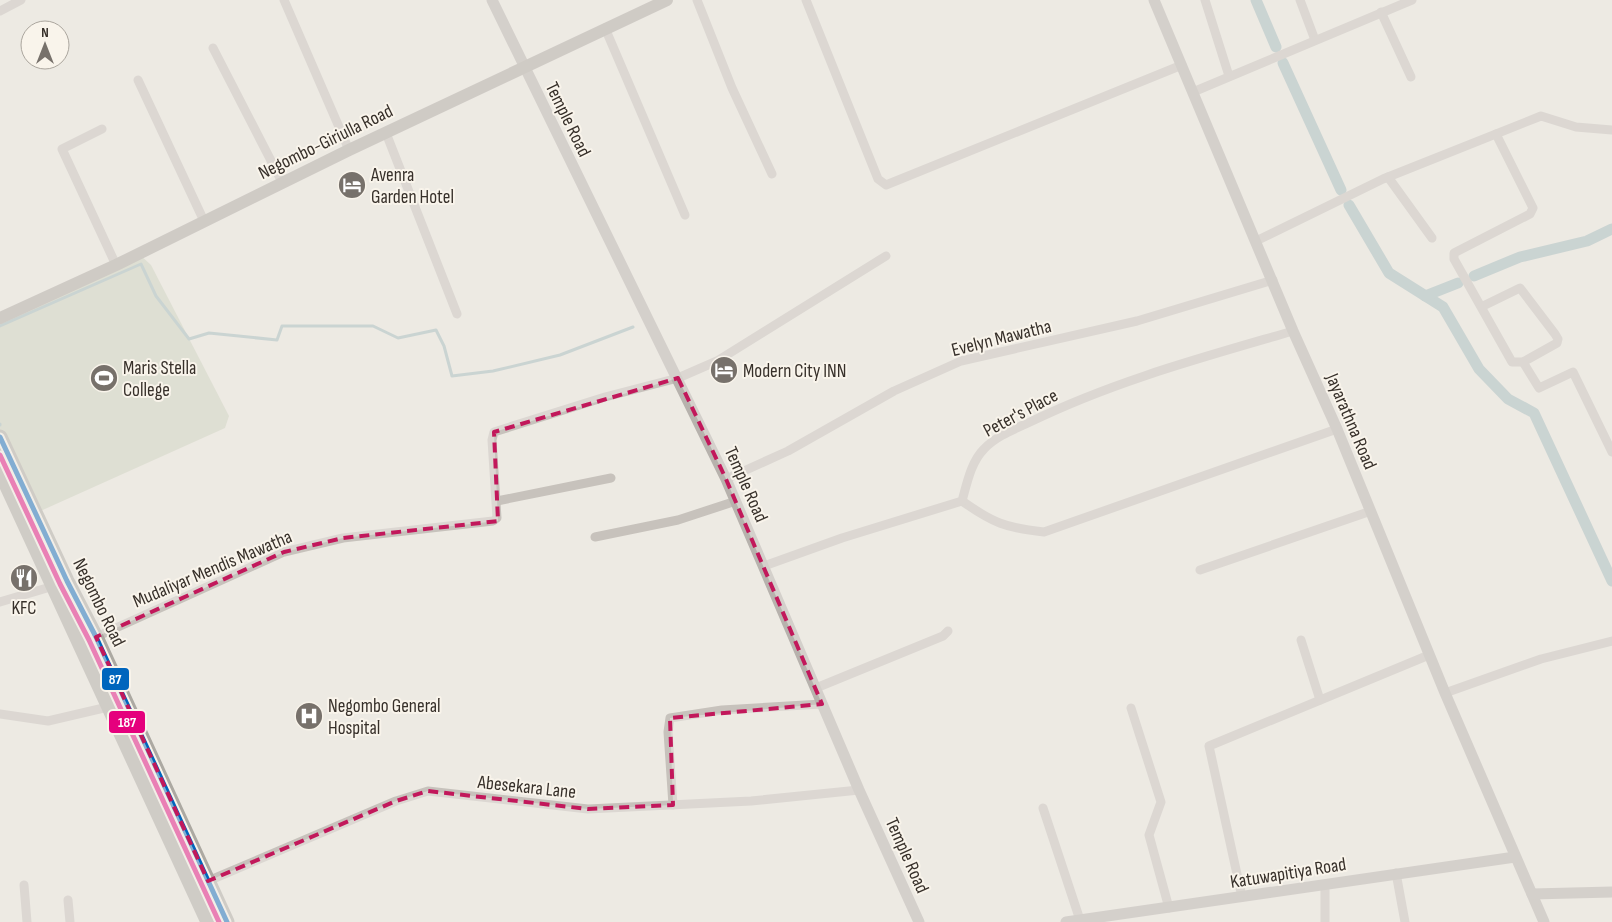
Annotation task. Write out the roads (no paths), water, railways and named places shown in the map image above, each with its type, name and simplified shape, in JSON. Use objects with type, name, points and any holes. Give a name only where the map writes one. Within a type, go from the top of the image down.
[{"type":"highway","name":"Negombo Road","points":[[0,436],[108,707],[208,922]]},
{"type":"highway","name":"Negombo Road","points":[[0,470],[60,584],[96,636],[227,922]]},
{"type":"main road","name":"Negombo-Giriulla Road","points":[[0,318],[116,265],[282,182],[667,0]]},
{"type":"street","points":[[0,11],[21,0]]},
{"type":"street","points":[[284,0],[349,150]]},
{"type":"street","name":"Temple Road","points":[[492,0],[524,69],[678,378],[726,479],[822,704],[919,922]]},
{"type":"street","points":[[697,0],[732,88],[772,174]]},
{"type":"street","points":[[806,0],[878,180],[886,185],[1182,65]]},
{"type":"street","name":"Jayarathna Road","points":[[1154,0],[1293,331],[1337,429],[1445,693],[1544,922]]},
{"type":"street","points":[[1205,0],[1229,76]]},
{"type":"street","points":[[1300,0],[1315,40]]},
{"type":"street","points":[[1193,92],[1403,2],[1412,0]]},
{"type":"street","points":[[1381,12],[1411,77]]},
{"type":"street","points":[[605,28],[685,215]]},
{"type":"street","points":[[213,48],[282,182]]},
{"type":"street","points":[[138,80],[204,221]]},
{"type":"street","points":[[1256,241],[1388,177],[1541,116],[1576,127],[1612,130]]},
{"type":"street","points":[[102,129],[62,149],[116,265]]},
{"type":"street","points":[[386,133],[457,314]]},
{"type":"street","points":[[1481,307],[1520,288],[1558,339],[1556,343],[1523,362],[1512,362],[1481,307],[1454,259],[1454,253],[1530,214],[1533,208],[1496,134]]},
{"type":"street","points":[[1388,177],[1432,238]]},
{"type":"street","points":[[612,478],[496,501],[492,440],[494,432],[605,397],[678,378],[717,362],[886,256]]},
{"type":"street","name":"Evelyn Mawatha","points":[[726,479],[788,451],[894,391],[961,361],[1137,322],[1273,280]]},
{"type":"street","name":"Peter's Place","points":[[962,501],[970,472],[984,449],[1000,437],[1056,409],[1168,368],[1293,331]]},
{"type":"street","points":[[1523,362],[1539,388],[1574,372],[1612,452]]},
{"type":"street","points":[[764,566],[842,538],[962,501],[988,520],[1013,529],[1044,532],[1337,429]]},
{"type":"street","name":"Mudaliyar Mendis Mawatha","points":[[96,636],[284,552],[343,538],[493,521],[497,518],[496,501]]},
{"type":"street","points":[[595,537],[678,520],[736,501]]},
{"type":"street","points":[[1200,570],[1371,511]]},
{"type":"street","points":[[0,602],[60,584]]},
{"type":"street","points":[[816,688],[943,636],[948,631]]},
{"type":"street","points":[[1300,640],[1320,700]]},
{"type":"street","points":[[1445,693],[1541,658],[1612,641]]},
{"type":"street","points":[[1242,897],[1209,746],[1429,655]]},
{"type":"street","points":[[673,804],[668,732],[670,718],[722,710],[822,704]]},
{"type":"street","points":[[0,714],[48,721],[108,707]]},
{"type":"street","points":[[1131,708],[1161,802],[1149,835],[1168,908]]},
{"type":"street","name":"Abesekara Lane","points":[[208,881],[396,801],[428,791],[588,809],[751,801],[860,790]]},
{"type":"street","points":[[1043,808],[1080,920]]},
{"type":"street","name":"Katuwapitiya Road","points":[[1066,922],[1515,857]]},
{"type":"street","points":[[1396,873],[1405,922]]},
{"type":"street","points":[[24,885],[27,922]]},
{"type":"street","points":[[1325,922],[1326,885]]},
{"type":"street","points":[[1532,894],[1612,892]]},
{"type":"street","points":[[68,900],[70,922]]},
{"type":"waterway","points":[[1256,0],[1276,47]]},
{"type":"waterway","points":[[1283,63],[1341,190]]},
{"type":"waterway","points":[[1349,205],[1389,273],[1443,307],[1479,369],[1508,399],[1534,413],[1612,581]]},
{"type":"waterway","points":[[1474,276],[1520,257],[1587,241],[1612,229]]},
{"type":"waterway","points":[[0,326],[141,264],[156,296],[189,339],[209,333],[277,340],[282,326],[373,326],[398,338],[436,330],[444,346],[452,376],[493,371],[560,355],[633,327]]},
{"type":"waterway","points":[[1425,296],[1458,283]]},
{"type":"place","name":"Avenra Garden Hotel","points":[[352,185]]},
{"type":"place","name":"Modern City INN","points":[[724,370]]},
{"type":"place","name":"Maris Stella College","points":[[104,378]]},
{"type":"place","name":"KFC","points":[[24,578]]},
{"type":"place","name":"Negombo General Hospital","points":[[309,716]]}]
